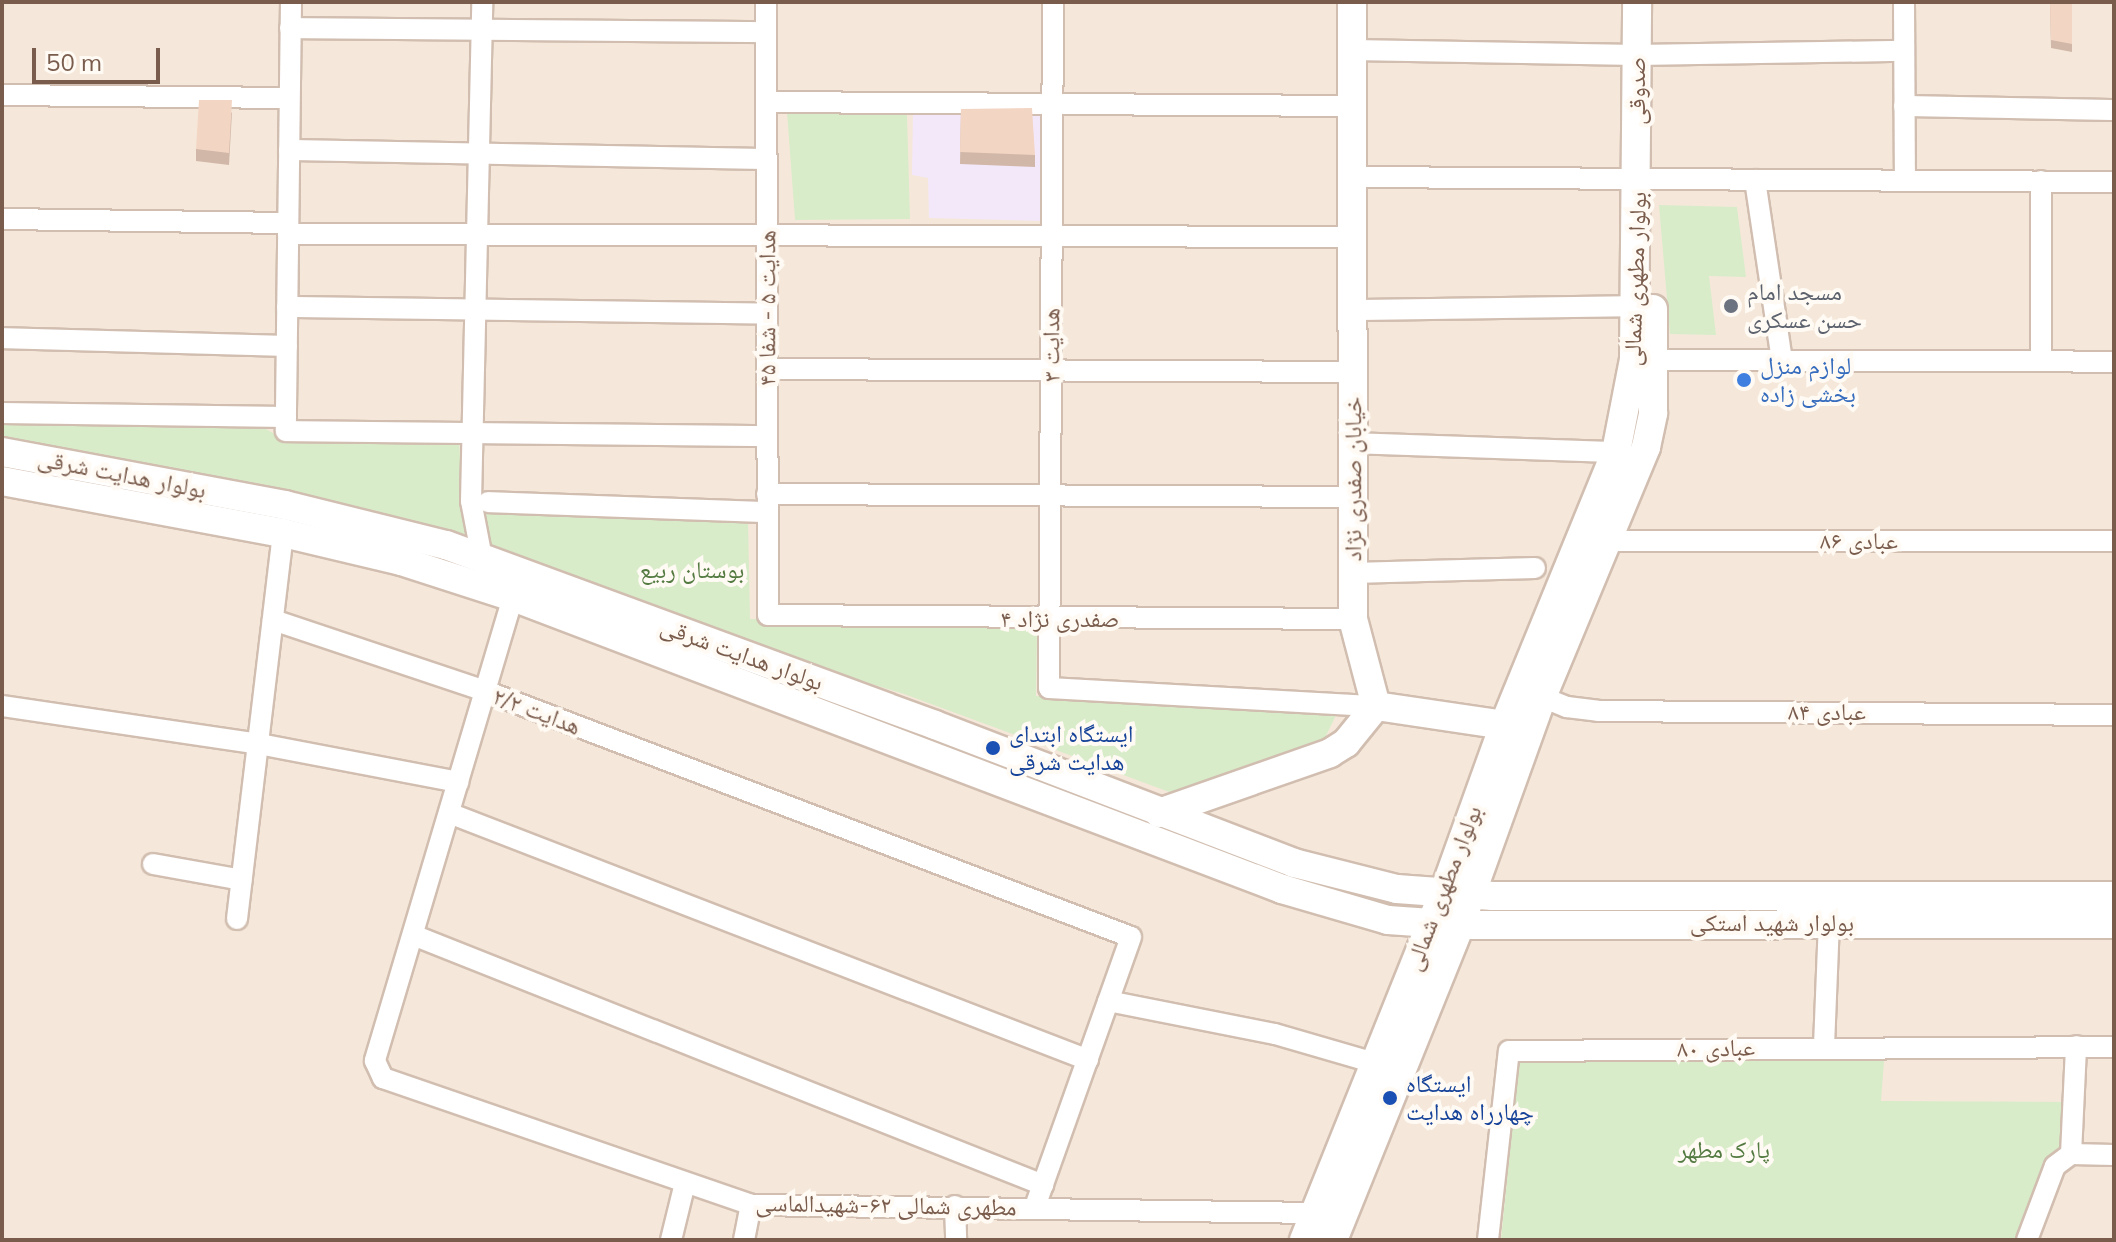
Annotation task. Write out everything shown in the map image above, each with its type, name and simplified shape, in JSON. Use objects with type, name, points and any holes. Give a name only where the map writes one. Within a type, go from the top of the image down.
[{"type":"main road","name":"خیابان صفدری نژاد","points":[[1352,2],[1353,619],[1376,706]]},
{"type":"main road","name":"صدوقی","points":[[1637,2],[1637,180]]},
{"type":"main road","name":"بولوار مطهری شمالی","points":[[1516,729],[1542,697],[1646,447],[1653,413],[1635,306],[1637,180]]},
{"type":"main road","name":"بولوار مطهری شمالی","points":[[1304,1240],[1431,924],[1457,893],[1616,452],[1645,360],[1652,214],[1637,180]]},
{"type":"main road","name":"بولوار هدایت شرقی","points":[[2,452],[173,498],[283,533],[401,561],[513,597],[1282,889],[1388,920],[1431,924]]},
{"type":"main road","name":"بولوار هدایت شرقی","points":[[2,481],[336,516],[446,545],[935,725],[1294,863],[1397,889],[1457,893]]},
{"type":"main road","points":[[1159,813],[1330,753],[1346,743],[1376,706],[1516,729]]},
{"type":"main road","name":"بولوار مطهری شمالی","points":[[1333,1240],[1460,925],[1457,893]]},
{"type":"main road","name":"بولوار شهید استکی","points":[[1457,893],[2114,896]]},
{"type":"main road","name":"بولوار شهید استکی","points":[[1431,924],[2114,924]]},
{"type":"street","points":[[286,424],[291,2]]},
{"type":"street","points":[[482,2],[474,432],[482,558]]},
{"type":"street","name":"هدایت ۵ - شفا ۴۵","points":[[766,2],[768,615]]},
{"type":"street","name":"هدایت ۳","points":[[1053,2],[1049,688],[1376,706]]},
{"type":"street","points":[[1904,2],[1905,181]]},
{"type":"street","points":[[290,28],[766,32]]},
{"type":"street","points":[[1352,50],[1637,55],[1904,51]]},
{"type":"street","points":[[2,95],[289,98]]},
{"type":"street","points":[[766,102],[1352,106]]},
{"type":"street","points":[[1904,106],[2114,110]]},
{"type":"street","points":[[289,150],[767,159]]},
{"type":"street","points":[[1352,177],[2114,182]]},
{"type":"street","points":[[1755,180],[1782,360]]},
{"type":"street","points":[[2041,181],[2041,361]]},
{"type":"street","points":[[2,219],[478,235],[1352,237]]},
{"type":"street","points":[[1352,310],[1635,306]]},
{"type":"street","points":[[287,307],[477,307],[767,314]]},
{"type":"street","points":[[2,338],[287,346]]},
{"type":"street","points":[[1645,360],[2114,362]]},
{"type":"street","points":[[767,369],[1353,372]]},
{"type":"street","points":[[2,413],[474,432],[767,436]]},
{"type":"street","points":[[1353,443],[1616,452]]},
{"type":"street","points":[[480,502],[767,503],[1050,496],[1353,497]]},
{"type":"street","points":[[446,545],[480,502]]},
{"type":"street","points":[[237,919],[283,533]]},
{"type":"street","name":"عبادی ۸۶","points":[[1605,541],[2114,541]]},
{"type":"street","points":[[1353,573],[1535,568]]},
{"type":"street","points":[[513,597],[413,935],[1043,1185]]},
{"type":"street","name":"صفدری نژاد ۴","points":[[768,615],[1353,619]]},
{"type":"street","name":"هدایت ۲/۲","points":[[273,620],[485,691],[1131,937],[1108,1001]]},
{"type":"street","name":"عبادی ۸۴","points":[[1542,697],[1567,707],[1598,711],[2114,715]]},
{"type":"street","points":[[2,706],[259,744],[458,782]]},
{"type":"street","points":[[449,813],[1088,1060]]},
{"type":"street","points":[[153,864],[242,880]]},
{"type":"street","points":[[1824,1046],[1829,923]]},
{"type":"street","name":"مطهری شمالی ۶۲-شهیدالماسی","points":[[413,935],[375,1061],[383,1078],[751,1205],[1315,1213]]},
{"type":"street","points":[[1035,1207],[1108,1001],[1275,1034],[1375,1063]]},
{"type":"street","name":"عبادی ۸۰","points":[[1488,1240],[1509,1051],[1824,1046],[2114,1047]]},
{"type":"street","points":[[2071,1154],[2076,1046]]},
{"type":"street","points":[[2027,1240],[2055,1166],[2071,1154],[2114,1155]]},
{"type":"street","points":[[671,1240],[685,1183]]},
{"type":"street","points":[[744,1240],[751,1205]]},
{"type":"street","points":[[955,1206],[956,1240]]},
{"type":"shaded area","points":[[2,2],[2114,2],[2114,1240],[2,1240]]},
{"type":"shaded area","points":[[913,112],[1041,112],[1042,221],[929,218],[928,178],[912,175]]},
{"type":"green space","points":[[787,112],[907,115],[910,219],[795,220]]},
{"type":"green space","points":[[1659,205],[1737,207],[1746,277],[1709,276],[1716,335],[1670,334]]},
{"type":"green space","name":"بوستان ربیع","points":[[2,424],[259,425],[285,440],[459,441],[462,488],[483,513],[748,519],[750,619],[1037,629],[1036,696],[1339,709],[1320,748],[1172,793],[904,694],[703,632],[453,535],[331,501],[2,438]]},
{"type":"green space","name":"پارک مطهر","points":[[1519,1059],[1884,1061],[1881,1101],[2068,1102],[2066,1138],[2047,1162],[2020,1240],[1501,1240]]},
{"type":"building","points":[[2050,2],[2072,2],[2072,44],[2051,40]]},
{"type":"building","points":[[199,100],[232,100],[229,153],[196,149]]},
{"type":"building","points":[[1032,108],[1035,155],[960,152],[961,109]]},
{"type":"place","name":"مسجد امام حسن عسکری","points":[[1731,306]]},
{"type":"place","name":"لوازم منزل بخشی زاده","points":[[1744,380]]},
{"type":"place","name":"ایستگاه ابتدای هدایت شرقی","points":[[993,748]]},
{"type":"place","name":"ایستگاه چهارراه هدایت","points":[[1390,1098]]}]
